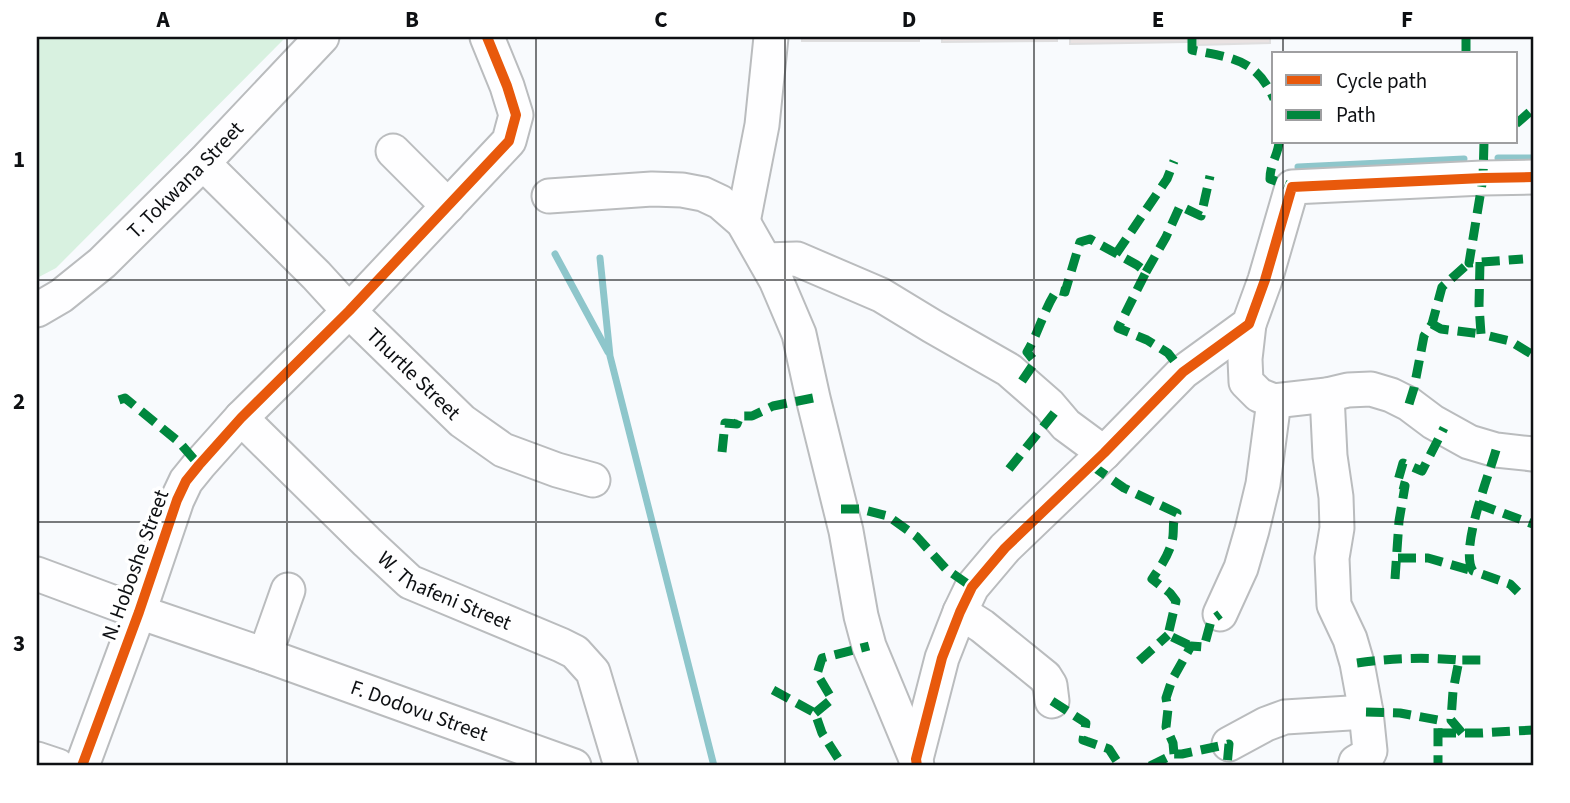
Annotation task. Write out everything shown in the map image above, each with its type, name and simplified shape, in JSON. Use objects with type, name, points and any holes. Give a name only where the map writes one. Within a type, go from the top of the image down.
[{"type":"street","name":"T. Tokwana Street","points":[[37,310],[61,296],[102,263],[203,163],[322,37]]},
{"type":"street","name":"N. Hoboshe Street","points":[[82,766],[139,612],[170,518],[186,481],[241,418],[349,311],[509,141],[516,115],[487,37]]},
{"type":"street","points":[[743,222],[762,125],[771,37]]},
{"type":"street","points":[[393,151],[448,206]]},
{"type":"street","name":"Thurtle Street","points":[[203,163],[462,421],[503,450],[593,480]]},
{"type":"street","points":[[1533,177],[1292,187],[1249,324],[1245,359],[1246,382],[1259,395],[1275,401],[1371,389],[1391,394],[1469,442],[1496,450],[1533,454]]},
{"type":"street","points":[[549,196],[652,189],[682,190],[703,194],[720,202],[743,222],[765,260],[799,334],[846,531],[869,646],[917,763]]},
{"type":"street","points":[[765,260],[797,259],[881,295],[1009,370],[1049,405],[1066,425],[1104,453]]},
{"type":"street","points":[[917,763],[942,658],[972,587],[1005,548],[1183,372],[1249,324]]},
{"type":"street","points":[[1327,396],[1330,456],[1336,497],[1337,528],[1332,558],[1334,605],[1350,639],[1357,663],[1370,751],[1366,758],[1356,762],[1355,766]]},
{"type":"street","points":[[1220,614],[1241,568],[1252,530],[1263,484],[1275,401]]},
{"type":"street","name":"W. Thafeni Street","points":[[241,418],[410,582],[575,652],[593,672],[621,766]]},
{"type":"street","name":"F. Dodovu Street","points":[[37,574],[574,766]]},
{"type":"street","points":[[265,655],[288,590]]},
{"type":"street","points":[[960,612],[982,626],[1045,677],[1050,685],[1052,701]]},
{"type":"street","points":[[1229,744],[1285,717],[1366,712]]},
{"type":"street","points":[[37,759],[58,766]]},
{"type":"green space","points":[[37,37],[286,37],[56,268],[37,278]]},
{"type":"building","points":[[802,37],[919,37],[919,41],[802,41]]},
{"type":"building","points":[[942,37],[1057,37],[1057,41],[942,42]]},
{"type":"building","points":[[1070,37],[1187,37],[1187,42],[1070,44]]},
{"type":"building","points":[[1198,37],[1270,37],[1270,43],[1198,45]]},
{"type":"waterway","points":[[1498,158],[1533,158]]},
{"type":"waterway","points":[[1298,167],[1464,159]]},
{"type":"waterway","points":[[555,254],[608,352]]},
{"type":"waterway","points":[[600,258],[610,356],[714,766]]},
{"type":"marked path","points":[[1192,37],[1192,50],[1241,62],[1259,75],[1272,95]]},
{"type":"marked path","points":[[1466,37],[1466,52]]},
{"type":"marked path","points":[[1518,122],[1533,109]]},
{"type":"marked path","points":[[1279,144],[1270,179],[1292,187]]},
{"type":"marked path","points":[[1484,144],[1483,178],[1469,263],[1523,259]]},
{"type":"marked path","points":[[1116,254],[1167,179],[1174,161]]},
{"type":"marked path","points":[[1146,272],[1180,206],[1201,216],[1210,176]]},
{"type":"marked path","points":[[1022,381],[1035,362],[1027,352],[1049,305],[1057,290],[1065,292],[1080,242],[1090,239],[1146,272],[1118,328],[1147,340],[1168,353],[1183,372]]},
{"type":"marked path","points":[[1480,262],[1481,334],[1510,341],[1533,355]]},
{"type":"marked path","points":[[1409,404],[1424,336],[1432,324],[1442,287],[1469,263]]},
{"type":"marked path","points":[[1432,324],[1441,329],[1481,334]]},
{"type":"marked path","points":[[119,400],[125,398],[179,442],[199,465]]},
{"type":"marked path","points":[[722,452],[725,423],[737,424],[740,416],[752,416],[773,406],[813,398]]},
{"type":"marked path","points":[[1009,469],[1055,412]]},
{"type":"marked path","points":[[1395,579],[1399,521],[1405,486],[1397,484],[1403,463],[1422,471],[1444,428]]},
{"type":"marked path","points":[[1496,450],[1472,530],[1470,561],[1473,571],[1510,584],[1518,592]]},
{"type":"marked path","points":[[1091,465],[1124,488],[1177,513],[1170,548],[1152,579],[1176,601],[1168,635],[1191,646]]},
{"type":"marked path","points":[[1478,504],[1533,524]]},
{"type":"marked path","points":[[841,509],[860,509],[888,516],[917,537],[946,569],[972,587]]},
{"type":"marked path","points":[[1398,558],[1428,558],[1473,571]]},
{"type":"marked path","points":[[1174,754],[1173,743],[1166,727],[1166,698],[1172,680],[1191,646],[1204,647],[1211,621],[1220,614]]},
{"type":"marked path","points":[[1139,661],[1168,635]]},
{"type":"marked path","points":[[815,713],[832,699],[817,674],[822,658],[869,646]]},
{"type":"marked path","points":[[1357,663],[1408,658],[1459,660]]},
{"type":"marked path","points":[[1462,733],[1451,720],[1459,660],[1483,660]]},
{"type":"marked path","points":[[773,690],[815,713],[822,733],[843,766]]},
{"type":"marked path","points":[[1052,701],[1086,723],[1083,740],[1109,749],[1120,766]]},
{"type":"marked path","points":[[1366,712],[1400,713],[1438,720],[1438,766]]},
{"type":"marked path","points":[[1438,733],[1533,730]]},
{"type":"marked path","points":[[1150,766],[1174,754],[1229,744],[1227,766]]},
{"type":"cycle path","points":[[82,766],[186,481],[241,418],[349,311],[509,141],[516,115],[487,37]]},
{"type":"cycle path","points":[[917,766],[916,759],[942,658],[972,587],[1005,548],[1183,372],[1249,324],[1292,187],[1533,177]]}]
